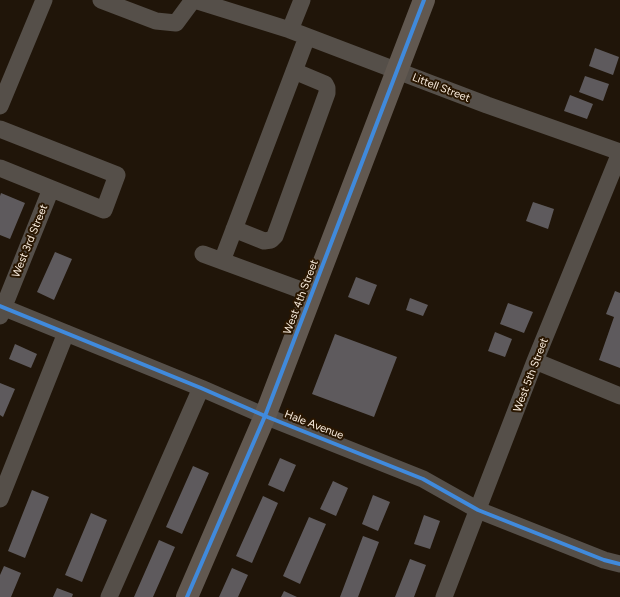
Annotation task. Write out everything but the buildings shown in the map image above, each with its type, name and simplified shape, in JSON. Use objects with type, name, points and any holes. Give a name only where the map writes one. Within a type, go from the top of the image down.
[{"type":"main road","name":"West 4th Street","points":[[188,597],[265,416],[424,0]]},
{"type":"street","points":[[0,106],[44,0]]},
{"type":"street","points":[[101,0],[156,21],[176,23],[194,0]]},
{"type":"street","name":"Littell Street","points":[[194,0],[290,30],[487,105],[620,152]]},
{"type":"street","points":[[290,30],[302,0]]},
{"type":"street","points":[[222,261],[307,37]]},
{"type":"street","points":[[234,229],[264,241],[270,240],[275,236],[327,93],[325,84],[294,71]]},
{"type":"street","points":[[0,129],[117,175],[104,210],[0,168]]},
{"type":"street","name":"West 5th Street","points":[[444,597],[535,361],[620,152]]},
{"type":"street","name":"West 3rd Street","points":[[1,310],[51,189]]},
{"type":"street","points":[[203,254],[312,294]]},
{"type":"street","name":"Hale Avenue","points":[[1,310],[66,333],[201,388],[265,416],[422,479],[478,510],[604,560],[620,564]]},
{"type":"street","points":[[0,500],[66,333]]},
{"type":"street","points":[[535,361],[620,396]]},
{"type":"street","points":[[109,597],[201,388]]},
{"type":"cycle path","points":[[187,597],[265,416],[424,0]]},
{"type":"cycle path","points":[[0,306],[201,388],[265,416],[423,479],[478,510],[604,560],[620,564]]}]
